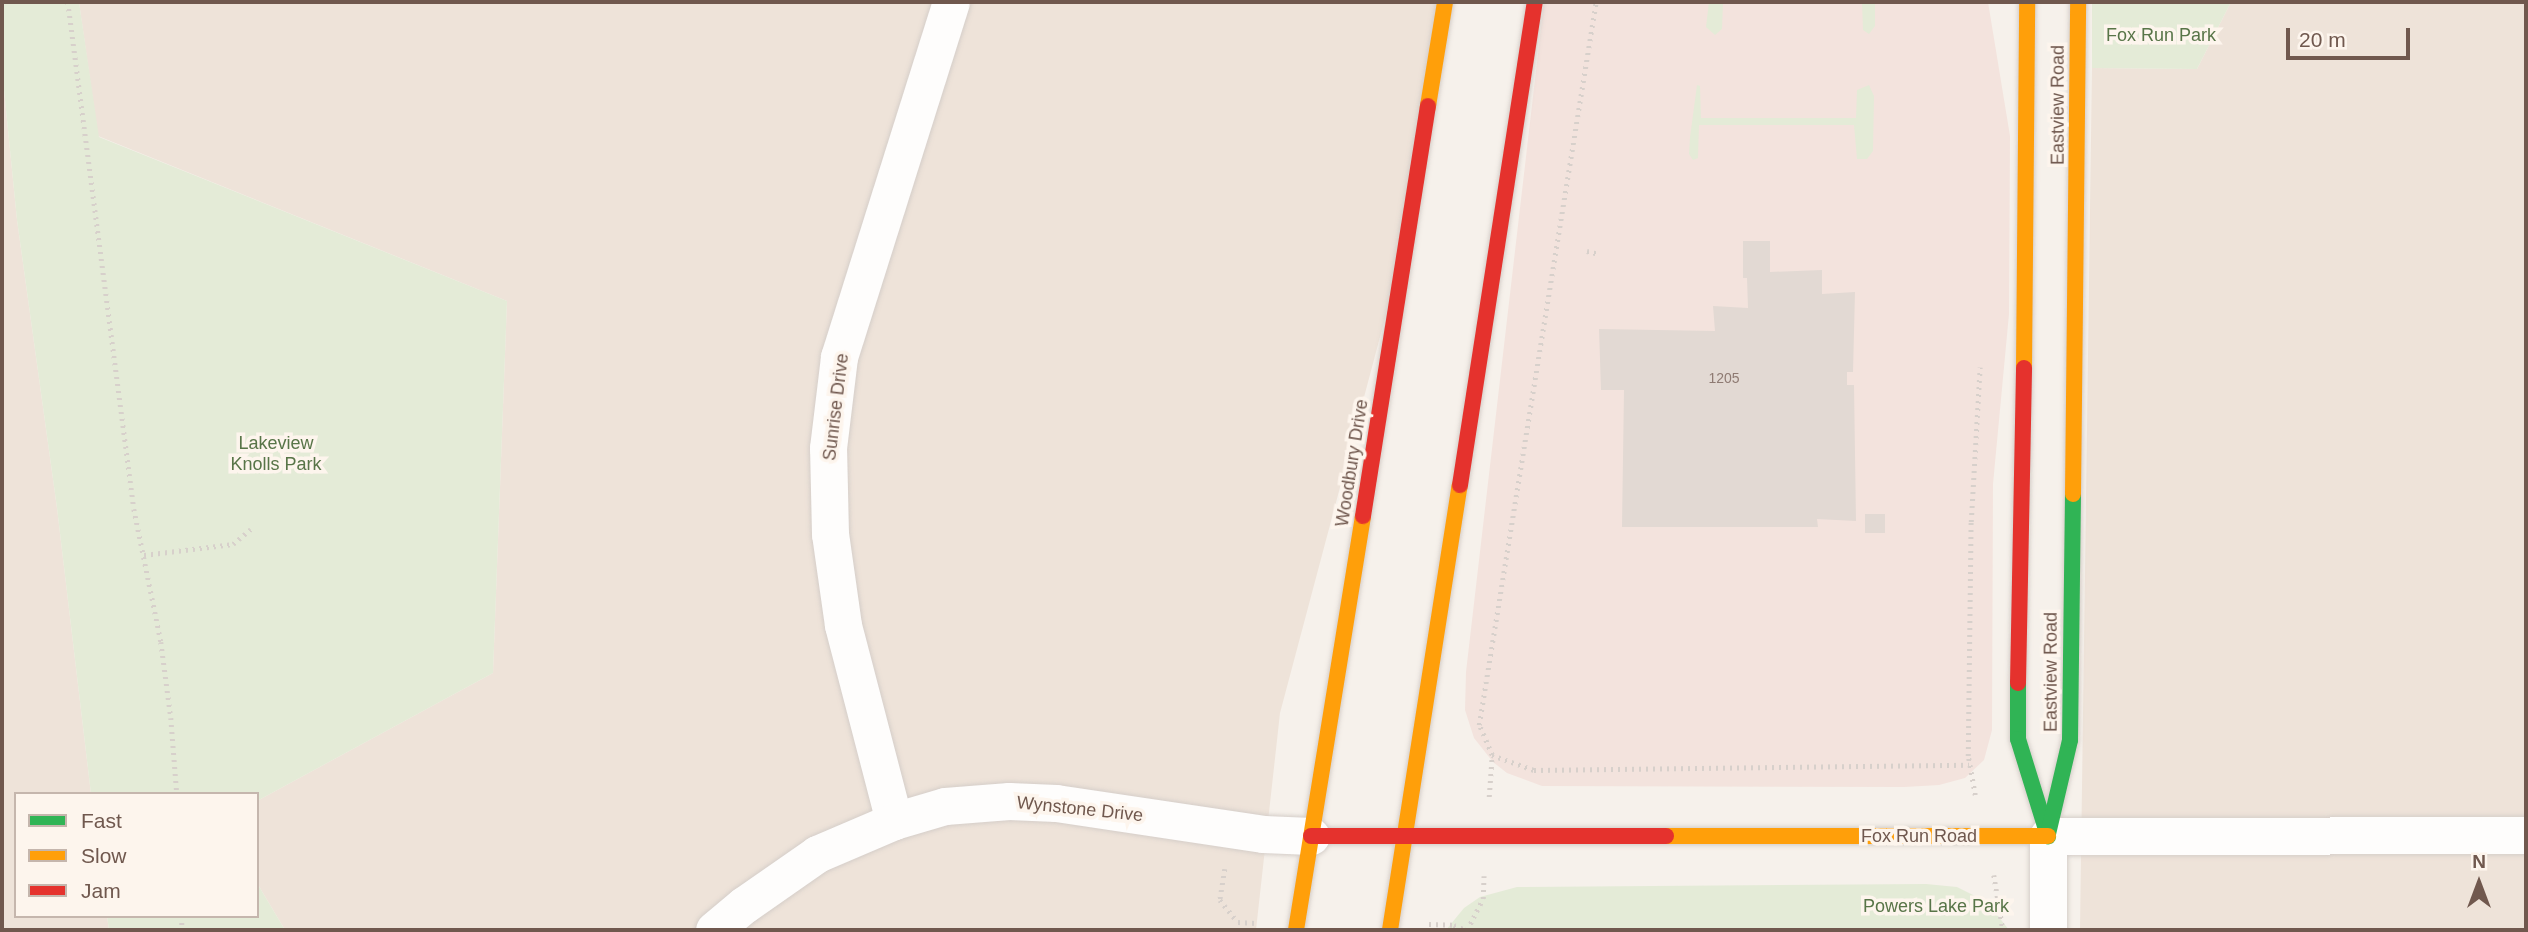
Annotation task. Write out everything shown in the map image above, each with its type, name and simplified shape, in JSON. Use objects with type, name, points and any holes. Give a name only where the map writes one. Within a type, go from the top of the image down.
[{"type":"street","name":"Sunrise Drive","points":[[894,821],[843,625],[830,534],[828,448],[839,357],[951,2]]},
{"type":"street","name":"Woodbury Drive","points":[[1296,930],[1445,2]]},
{"type":"street","points":[[1390,930],[1535,2]]},
{"type":"street","name":"Eastview Road","points":[[2027,2],[2026,293],[2019,549],[2018,739],[2048,836]]},
{"type":"street","name":"Eastview Road","points":[[2048,836],[2070,740],[2078,2]]},
{"type":"street","name":"Wynstone Drive","points":[[714,930],[744,905],[817,854],[894,821],[946,806],[1021,801],[1083,806],[1263,834],[1311,836]]},
{"type":"street","name":"Fox Run Road","points":[[1311,836],[2526,835]]},
{"type":"street","points":[[2048,836],[2048,930]]},
{"type":"path","points":[[68,2],[132,495],[166,680],[177,792]]},
{"type":"path","points":[[1596,2],[1479,725],[1492,755],[1534,770],[1969,765],[1971,522],[1980,363]]},
{"type":"path","points":[[1587,251],[1600,254]]},
{"type":"path","points":[[144,555],[233,544],[251,529]]},
{"type":"path","points":[[1467,930],[1483,899]]},
{"type":"shaded area","points":[[79,2],[1445,2],[1409,228],[1280,713],[1256,930],[285,930],[259,886],[259,800],[493,673],[507,301],[98,136]]},
{"type":"shaded area","points":[[1544,2],[1988,2],[2010,136],[2009,314],[1993,484],[1992,730],[1984,760],[1965,778],[1939,785],[1904,787],[1542,786],[1507,773],[1493,762],[1474,738],[1465,710],[1466,672]]},
{"type":"shaded area","points":[[2231,2],[2526,2],[2526,930],[2080,930],[2092,68],[2197,69]]},
{"type":"shaded area","points":[[2,70],[17,220],[57,508],[91,792],[14,792],[14,918],[107,918],[109,930],[2,930]]},
{"type":"green space","name":"Lakeview Knolls Park","points":[[2,2],[79,2],[99,137],[507,301],[493,673],[259,800],[259,792],[91,792],[57,508],[17,220],[2,70]]},
{"type":"green space","points":[[1709,2],[1723,2],[1722,29],[1715,35],[1706,27]]},
{"type":"green space","points":[[1862,2],[1875,2],[1875,26],[1869,34],[1863,30]]},
{"type":"green space","name":"Fox Run Park","points":[[2092,2],[2231,2],[2197,69],[2092,68]]},
{"type":"green space","points":[[1697,85],[1700,86],[1701,118],[1856,118],[1857,90],[1869,85],[1874,96],[1873,151],[1867,159],[1857,159],[1854,125],[1699,125],[1698,158],[1693,160],[1689,154]]},
{"type":"green space","name":"Powers Lake Park","points":[[1926,884],[1957,887],[1975,896],[1991,907],[2009,930],[1446,930],[1464,908],[1480,897],[1517,887]]},
{"type":"green space","points":[[259,886],[285,930],[109,930],[107,918],[259,918]]},
{"type":"building","points":[[1743,241],[1770,241],[1770,272],[1822,270],[1822,294],[1855,292],[1853,372],[1847,372],[1847,385],[1854,385],[1856,521],[1817,519],[1818,527],[1622,527],[1624,390],[1601,390],[1599,329],[1715,331],[1713,306],[1748,308],[1747,278],[1743,278]]},
{"type":"building","points":[[1865,514],[1885,514],[1885,533],[1865,533]]},
{"type":"traffic: fast","points":[[2048,834],[2070,740],[2073,494]]},
{"type":"traffic: fast","points":[[2018,683],[2018,739],[2048,836]]},
{"type":"traffic: slow","points":[[1428,106],[1445,2]]},
{"type":"traffic: slow","points":[[2024,368],[2027,2]]},
{"type":"traffic: slow","points":[[2073,494],[2078,2]]},
{"type":"traffic: slow","points":[[1390,930],[1460,485]]},
{"type":"traffic: slow","points":[[1296,930],[1363,516]]},
{"type":"traffic: slow","points":[[1666,836],[2048,836]]},
{"type":"traffic: jam","points":[[1460,485],[1535,2]]},
{"type":"traffic: jam","points":[[1363,516],[1428,106]]},
{"type":"traffic: jam","points":[[2018,683],[2024,368]]},
{"type":"traffic: jam","points":[[1311,836],[1666,836]]}]
